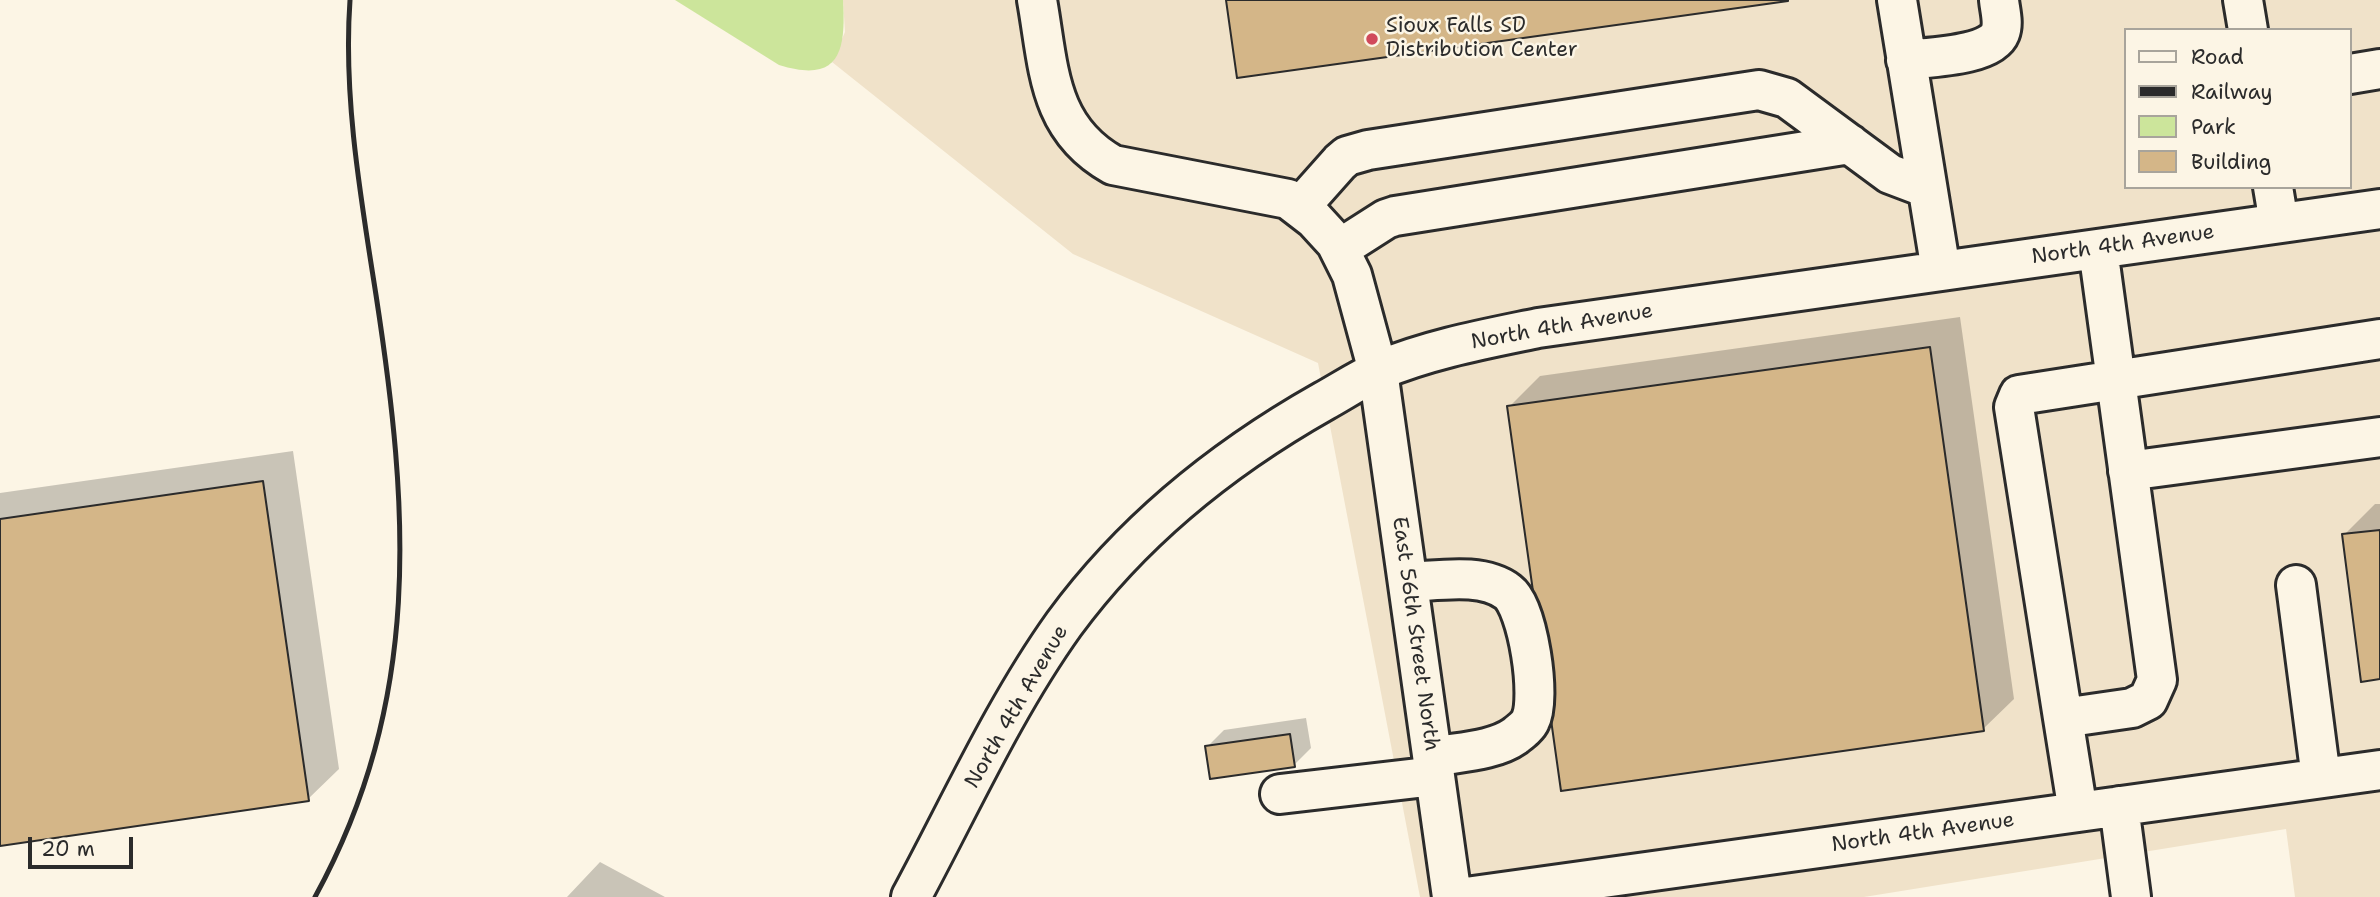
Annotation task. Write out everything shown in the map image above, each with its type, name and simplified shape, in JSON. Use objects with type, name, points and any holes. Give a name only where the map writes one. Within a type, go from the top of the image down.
[{"type":"street","points":[[1037,0],[1060,112],[1094,154],[1113,165],[1288,199],[1300,208],[1339,162],[1361,152],[1752,91],[1787,98],[1890,174],[1927,188]]},
{"type":"street","points":[[1897,0],[1941,271]]},
{"type":"street","points":[[1906,60],[1986,49],[2000,35],[2002,24],[1998,0]]},
{"type":"street","points":[[2243,0],[2248,28]]},
{"type":"street","points":[[2352,74],[2380,69]]},
{"type":"street","points":[[1339,249],[1395,216],[1850,144]]},
{"type":"street","name":"North 4th Avenue","points":[[911,897],[1026,685],[1064,625],[1104,575],[1203,479],[1251,443],[1378,371],[1465,344],[1538,327],[2098,249],[2276,205],[2380,209]]},
{"type":"street","name":"East 56th Street North","points":[[1300,208],[1314,219],[1339,249],[1352,275],[1378,371],[1452,897]]},
{"type":"street","points":[[2063,718],[2132,708],[2148,700],[2157,680],[2098,249]]},
{"type":"street","points":[[2078,812],[2014,407],[2019,395],[2380,339]]},
{"type":"street","points":[[2129,471],[2380,437]]},
{"type":"street","points":[[1280,794],[1434,767],[1504,742],[1530,721],[1534,705],[1533,673],[1521,611],[1508,592],[1489,584],[1466,580],[1408,582]]},
{"type":"street","points":[[2296,585],[2321,778]]},
{"type":"street","name":"North 4th Avenue","points":[[1466,897],[1690,882],[2078,812],[2380,770]]},
{"type":"street","points":[[2119,806],[2130,897]]},
{"type":"shaded area","points":[[843,0],[2380,0],[2380,897],[2295,897],[2286,829],[1864,897],[1420,897],[1318,363],[1073,254],[832,62],[845,32]]},
{"type":"green space","points":[[675,0],[843,0],[843,34],[840,48],[835,59],[827,66],[815,70],[799,70],[779,65]]},
{"type":"building","name":"Sioux Falls SD Distribution Center","points":[[1226,0],[1788,0],[1788,1],[1237,78]]},
{"type":"building","points":[[1930,347],[1984,731],[1561,791],[1507,406]]},
{"type":"building","points":[[263,481],[309,801],[0,846],[0,519]]},
{"type":"building","points":[[2380,530],[2380,679],[2361,682],[2342,534]]},
{"type":"building","points":[[1290,734],[1295,767],[1210,779],[1205,746]]},
{"type":"railway","points":[[315,897],[350,823],[375,750],[390,676],[398,602],[400,528],[396,452],[351,111],[348,37],[350,0]]},
{"type":"place","name":"Sioux Falls SD Distribution Center","points":[[1372,39]]}]
